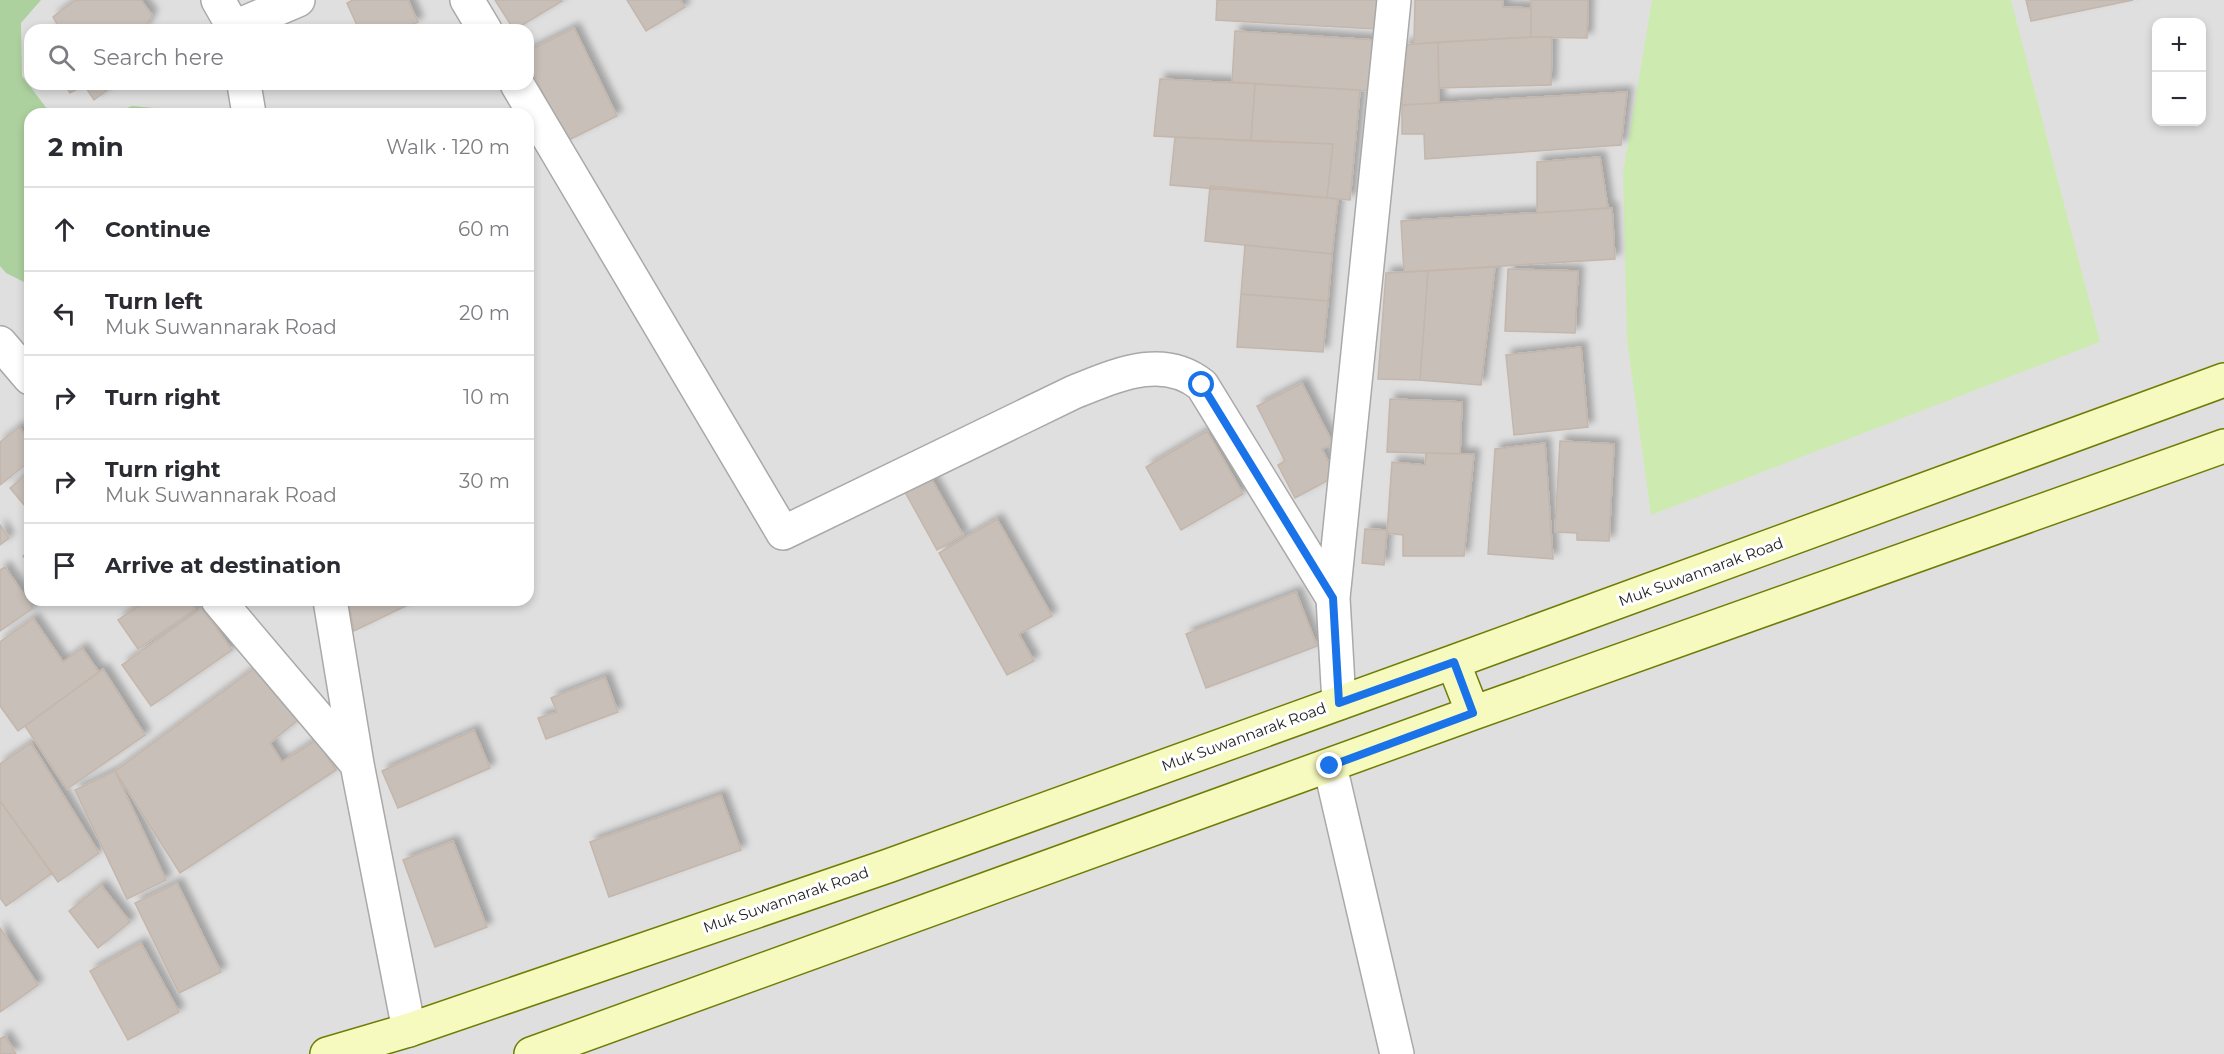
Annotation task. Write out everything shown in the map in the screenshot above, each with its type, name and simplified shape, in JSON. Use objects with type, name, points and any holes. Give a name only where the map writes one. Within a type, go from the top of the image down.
[{"type":"main road","name":"Muk Suwannarak Road","points":[[327,1054],[409,1030],[888,866],[2224,380]]},
{"type":"main road","points":[[531,1054],[1473,713],[2224,446]]},
{"type":"main road","points":[[1454,662],[1473,713]]},
{"type":"street","points":[[230,19],[298,0]]},
{"type":"street","points":[[467,0],[481,24]]},
{"type":"street","points":[[1339,703],[1333,598],[1394,0]]},
{"type":"street","points":[[245,90],[248,108]]},
{"type":"street","points":[[521,90],[531,108]]},
{"type":"street","points":[[534,113],[783,533],[1074,392],[1123,373],[1151,369],[1174,370],[1191,376],[1202,385],[1333,598]]},
{"type":"street","points":[[0,343],[24,371]]},
{"type":"street","points":[[223,606],[357,764]]},
{"type":"street","points":[[331,606],[357,764],[409,1030]]},
{"type":"street","points":[[1330,766],[1397,1054]]},
{"type":"shaded area","points":[[0,0],[2224,0],[2224,1054],[0,1054]]},
{"type":"green space","points":[[0,0],[41,0],[21,23],[24,90],[33,90],[46,108],[24,108],[24,282],[6,273],[0,266]]},
{"type":"green space","points":[[1652,0],[2011,0],[2100,342],[1651,515],[1627,340],[1623,173]]},
{"type":"green space","points":[[132,106],[155,108],[127,108]]},
{"type":"building","points":[[75,0],[141,0],[152,15],[147,24],[57,24],[53,17]]},
{"type":"building","points":[[353,0],[408,0],[418,22],[413,24],[356,24],[347,3]]},
{"type":"building","points":[[495,0],[562,1],[524,24],[510,24]]},
{"type":"building","points":[[627,0],[680,0],[685,7],[646,31]]},
{"type":"building","points":[[1217,0],[1378,0],[1376,29],[1216,20]]},
{"type":"building","points":[[1415,0],[1503,0],[1503,7],[1531,8],[1531,37],[1414,44]]},
{"type":"building","points":[[1531,0],[1588,0],[1587,38],[1531,37]]},
{"type":"building","points":[[2026,0],[2133,0],[2031,21]]},
{"type":"building","points":[[574,28],[617,116],[567,141],[534,75],[534,48]]},
{"type":"building","points":[[1235,31],[1374,40],[1371,91],[1232,82]]},
{"type":"building","points":[[1552,37],[1551,85],[1439,88],[1438,42]]},
{"type":"building","points":[[1438,42],[1439,103],[1402,105],[1404,45]]},
{"type":"building","points":[[1160,79],[1255,84],[1251,141],[1154,136]]},
{"type":"building","points":[[1255,84],[1360,90],[1350,200],[1327,198],[1333,144],[1251,141]]},
{"type":"building","points":[[87,90],[107,90],[94,100]]},
{"type":"building","points":[[1627,92],[1621,145],[1425,159],[1424,134],[1402,134],[1402,105]]},
{"type":"building","points":[[1175,137],[1333,144],[1327,198],[1170,185]]},
{"type":"building","points":[[1600,157],[1608,208],[1537,213],[1537,162]]},
{"type":"building","points":[[1210,186],[1338,199],[1332,254],[1205,241]]},
{"type":"building","points":[[1612,208],[1615,259],[1404,272],[1401,221]]},
{"type":"building","points":[[1245,245],[1332,254],[1328,301],[1241,294]]},
{"type":"building","points":[[1495,267],[1481,385],[1420,380],[1428,271]]},
{"type":"building","points":[[1508,269],[1578,271],[1575,333],[1505,331]]},
{"type":"building","points":[[1428,271],[1420,380],[1378,379],[1386,273]]},
{"type":"building","points":[[1241,294],[1328,301],[1323,352],[1237,347]]},
{"type":"building","points":[[1581,347],[1588,427],[1514,435],[1506,355]]},
{"type":"building","points":[[1302,383],[1333,444],[1322,449],[1336,476],[1295,498],[1278,465],[1285,461],[1257,406]]},
{"type":"building","points":[[1390,399],[1462,402],[1460,454],[1387,452]]},
{"type":"building","points":[[19,427],[24,433],[24,466],[0,485],[0,442]]},
{"type":"building","points":[[1207,431],[1243,494],[1181,530],[1146,467]]},
{"type":"building","points":[[1560,441],[1614,444],[1609,541],[1577,540],[1577,533],[1555,532]]},
{"type":"building","points":[[1545,443],[1553,559],[1488,554],[1495,449]]},
{"type":"building","points":[[1426,453],[1474,454],[1464,556],[1403,556],[1403,535],[1387,533],[1392,462],[1425,465]]},
{"type":"building","points":[[24,476],[24,505],[10,488]]},
{"type":"building","points":[[931,478],[963,535],[937,550],[905,492]]},
{"type":"building","points":[[997,519],[1052,616],[1019,634],[1034,661],[1007,675],[939,553]]},
{"type":"building","points":[[0,525],[9,538],[0,545]]},
{"type":"building","points":[[1365,529],[1387,530],[1384,565],[1362,563]]},
{"type":"building","points":[[5,567],[24,595],[24,606],[33,608],[0,631],[0,570]]},
{"type":"building","points":[[1296,592],[1317,646],[1206,688],[1186,634]]},
{"type":"building","points":[[139,606],[193,606],[195,609],[138,649],[118,620]]},
{"type":"building","points":[[349,606],[406,606],[354,631]]},
{"type":"building","points":[[202,608],[232,650],[151,706],[122,665]]},
{"type":"building","points":[[33,618],[63,662],[82,648],[99,672],[18,731],[0,706],[0,642]]},
{"type":"building","points":[[260,664],[299,719],[270,743],[282,762],[316,740],[336,770],[180,873],[115,771]]},
{"type":"building","points":[[103,669],[145,735],[67,789],[25,726]]},
{"type":"building","points":[[605,677],[618,712],[546,739],[538,718],[557,712],[551,698]]},
{"type":"building","points":[[474,730],[490,768],[398,808],[382,771]]},
{"type":"building","points":[[31,743],[99,853],[58,882],[0,801],[0,764]]},
{"type":"building","points":[[115,771],[166,880],[127,899],[75,790]]},
{"type":"building","points":[[721,795],[741,850],[609,897],[590,842]]},
{"type":"building","points":[[0,801],[52,873],[6,906],[0,898]]},
{"type":"building","points":[[453,841],[487,927],[435,947],[403,860]]},
{"type":"building","points":[[177,883],[221,972],[179,993],[135,903]]},
{"type":"building","points":[[101,885],[130,922],[98,948],[69,911]]},
{"type":"building","points":[[0,928],[38,985],[0,1012]]},
{"type":"building","points":[[141,943],[179,1012],[128,1040],[90,971]]},
{"type":"building","points":[[5,1036],[16,1054],[0,1054],[0,1039]]},
{"type":"route","points":[[1202,385],[1333,598],[1339,703],[1454,662],[1473,713],[1330,766]]}]
